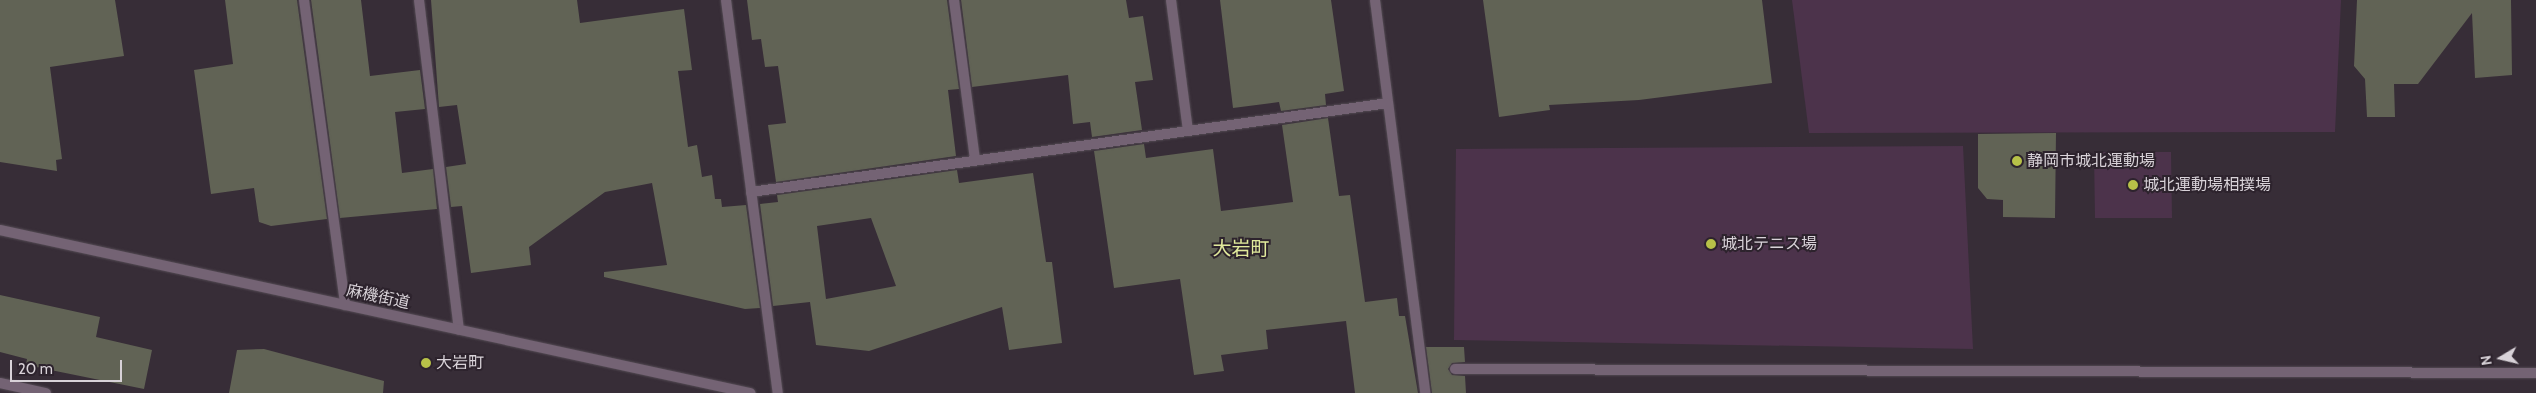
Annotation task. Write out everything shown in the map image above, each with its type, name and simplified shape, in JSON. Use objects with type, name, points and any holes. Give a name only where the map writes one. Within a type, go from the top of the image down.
[{"type":"street","points":[[304,0],[345,305]]},
{"type":"street","points":[[418,0],[459,330]]},
{"type":"street","points":[[726,0],[778,393]]},
{"type":"street","points":[[954,0],[975,160]]},
{"type":"street","points":[[1171,0],[1188,131]]},
{"type":"street","points":[[1375,0],[1425,393]]},
{"type":"street","points":[[751,192],[1388,103]]},
{"type":"street","name":"麻機街道","points":[[0,230],[750,393]]},
{"type":"street","points":[[1455,369],[2536,373]]},
{"type":"street","points":[[0,383],[46,393]]},
{"type":"shaded area","points":[[1792,0],[2341,0],[2335,132],[1809,133]]},
{"type":"shaded area","name":"城北テニス場","points":[[1963,146],[1973,349],[1454,340],[1456,149]]},
{"type":"shaded area","name":"城北運動場相撲場","points":[[2094,152],[2171,152],[2172,218],[2095,218]]},
{"type":"building","points":[[0,0],[115,0],[124,56],[50,67],[62,159],[56,160],[57,171],[0,162]]},
{"type":"building","points":[[225,0],[297,0],[327,219],[271,226],[259,222],[254,188],[211,194],[194,70],[233,64]]},
{"type":"building","points":[[311,0],[361,0],[370,76],[420,70],[425,109],[395,112],[402,173],[433,169],[437,209],[340,218]]},
{"type":"building","points":[[431,0],[577,0],[580,23],[684,9],[692,70],[678,71],[688,147],[697,145],[702,177],[712,175],[715,199],[721,199],[722,207],[746,205],[760,308],[745,309],[604,277],[604,272],[667,265],[652,183],[605,192],[529,247],[531,265],[471,273],[462,206],[451,207],[446,167],[466,164],[457,105],[439,107]]},
{"type":"building","points":[[747,0],[947,0],[959,89],[948,90],[956,156],[776,182],[768,125],[786,123],[778,66],[765,67],[761,39],[752,40]]},
{"type":"building","points":[[961,0],[1126,0],[1129,18],[1143,16],[1153,80],[1135,82],[1142,130],[1092,137],[1090,122],[1073,124],[1068,75],[972,87]]},
{"type":"building","points":[[1220,0],[1331,0],[1344,91],[1325,94],[1326,105],[1281,111],[1279,102],[1233,108]]},
{"type":"building","points":[[1483,0],[1762,0],[1772,83],[1639,100],[1549,105],[1550,110],[1499,117]]},
{"type":"building","points":[[2357,0],[2511,0],[2512,75],[2475,78],[2472,13],[2418,84],[2394,84],[2395,117],[2367,117],[2365,79],[2354,66]]},
{"type":"building","points":[[1328,118],[1339,196],[1350,195],[1365,302],[1397,298],[1399,316],[1405,316],[1418,393],[1355,393],[1346,321],[1266,330],[1268,349],[1221,355],[1224,371],[1194,375],[1180,279],[1114,288],[1094,151],[1144,144],[1146,158],[1213,149],[1221,211],[1293,202],[1282,125]]},
{"type":"building","name":"静岡市城北運動場","points":[[2056,133],[2055,218],[2003,217],[2003,200],[1987,199],[1978,188],[1978,134]]},
{"type":"building","points":[[957,170],[959,183],[1033,173],[1046,262],[1052,262],[1062,343],[1009,350],[1002,307],[869,351],[816,345],[810,302],[773,306],[760,204],[778,202],[777,195]],"holes":[[[871,218],[896,286],[826,299],[817,226]]]},
{"type":"building","points":[[0,295],[100,317],[96,337],[152,350],[144,389],[26,365],[27,359],[0,352]]},
{"type":"building","points":[[1426,347],[1464,347],[1465,362],[1452,363],[1448,369],[1452,375],[1465,376],[1466,393],[1432,393]]},
{"type":"building","points":[[264,349],[384,381],[383,393],[229,393],[237,350]]},
{"type":"place","name":"静岡市城北運動場","points":[[2017,161]]},
{"type":"place","name":"城北運動場相撲場","points":[[2133,185]]},
{"type":"place","name":"城北テニス場","points":[[1711,244]]},
{"type":"place","name":"大岩町","points":[[426,363]]},
{"type":"district","name":"大岩町","points":[[1241,249]]}]
